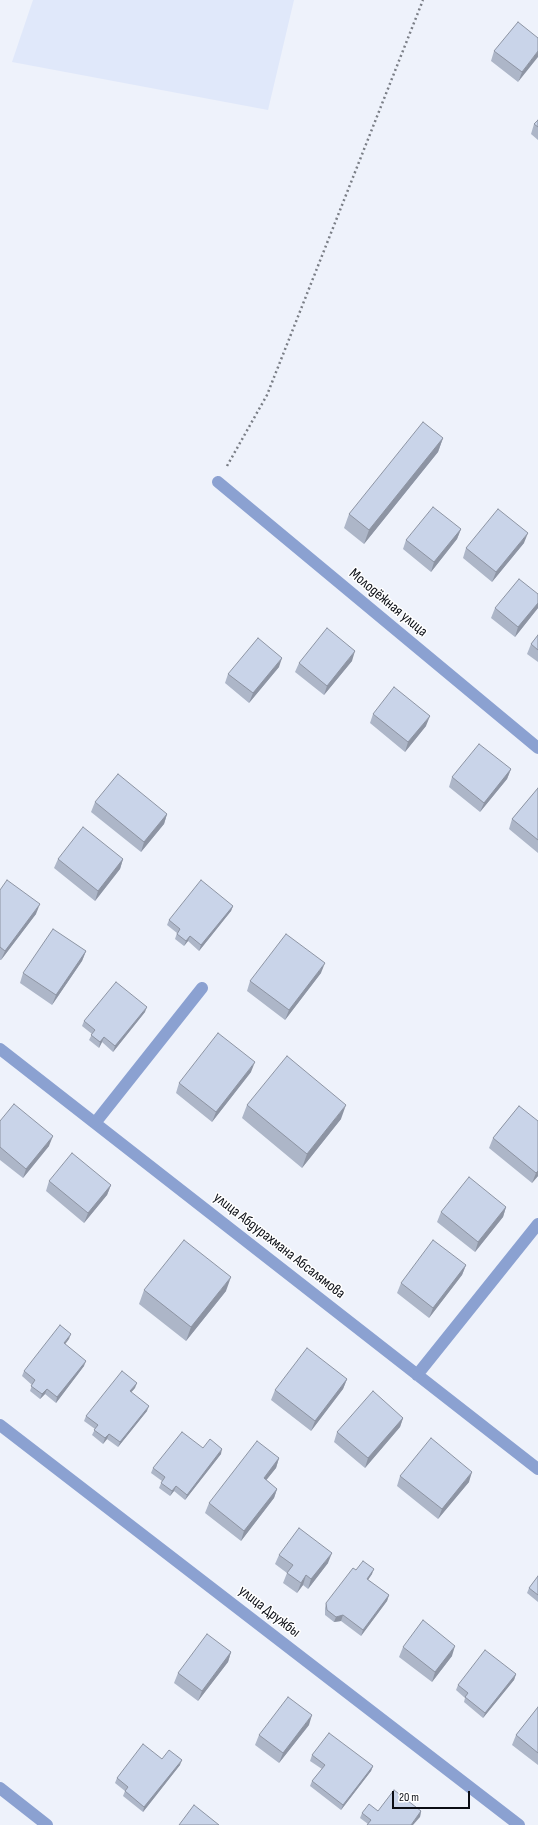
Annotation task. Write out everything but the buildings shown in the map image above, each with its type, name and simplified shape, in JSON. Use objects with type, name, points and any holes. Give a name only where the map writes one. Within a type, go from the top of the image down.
[{"type":"street","name":"Молодёжная улица","points":[[218,482],[538,748]]},
{"type":"street","points":[[94,1123],[202,988]]},
{"type":"street","name":"улица Абдурахмана Абсалямова","points":[[0,1049],[538,1469]]},
{"type":"street","points":[[417,1374],[538,1224]]},
{"type":"street","name":"улица Дружбы","points":[[0,1425],[519,1825]]},
{"type":"street","points":[[0,1788],[47,1825]]},
{"type":"path","points":[[218,482],[266,394],[423,0]]},
{"type":"shaded area","points":[[33,0],[294,0],[268,110],[12,62]]}]
